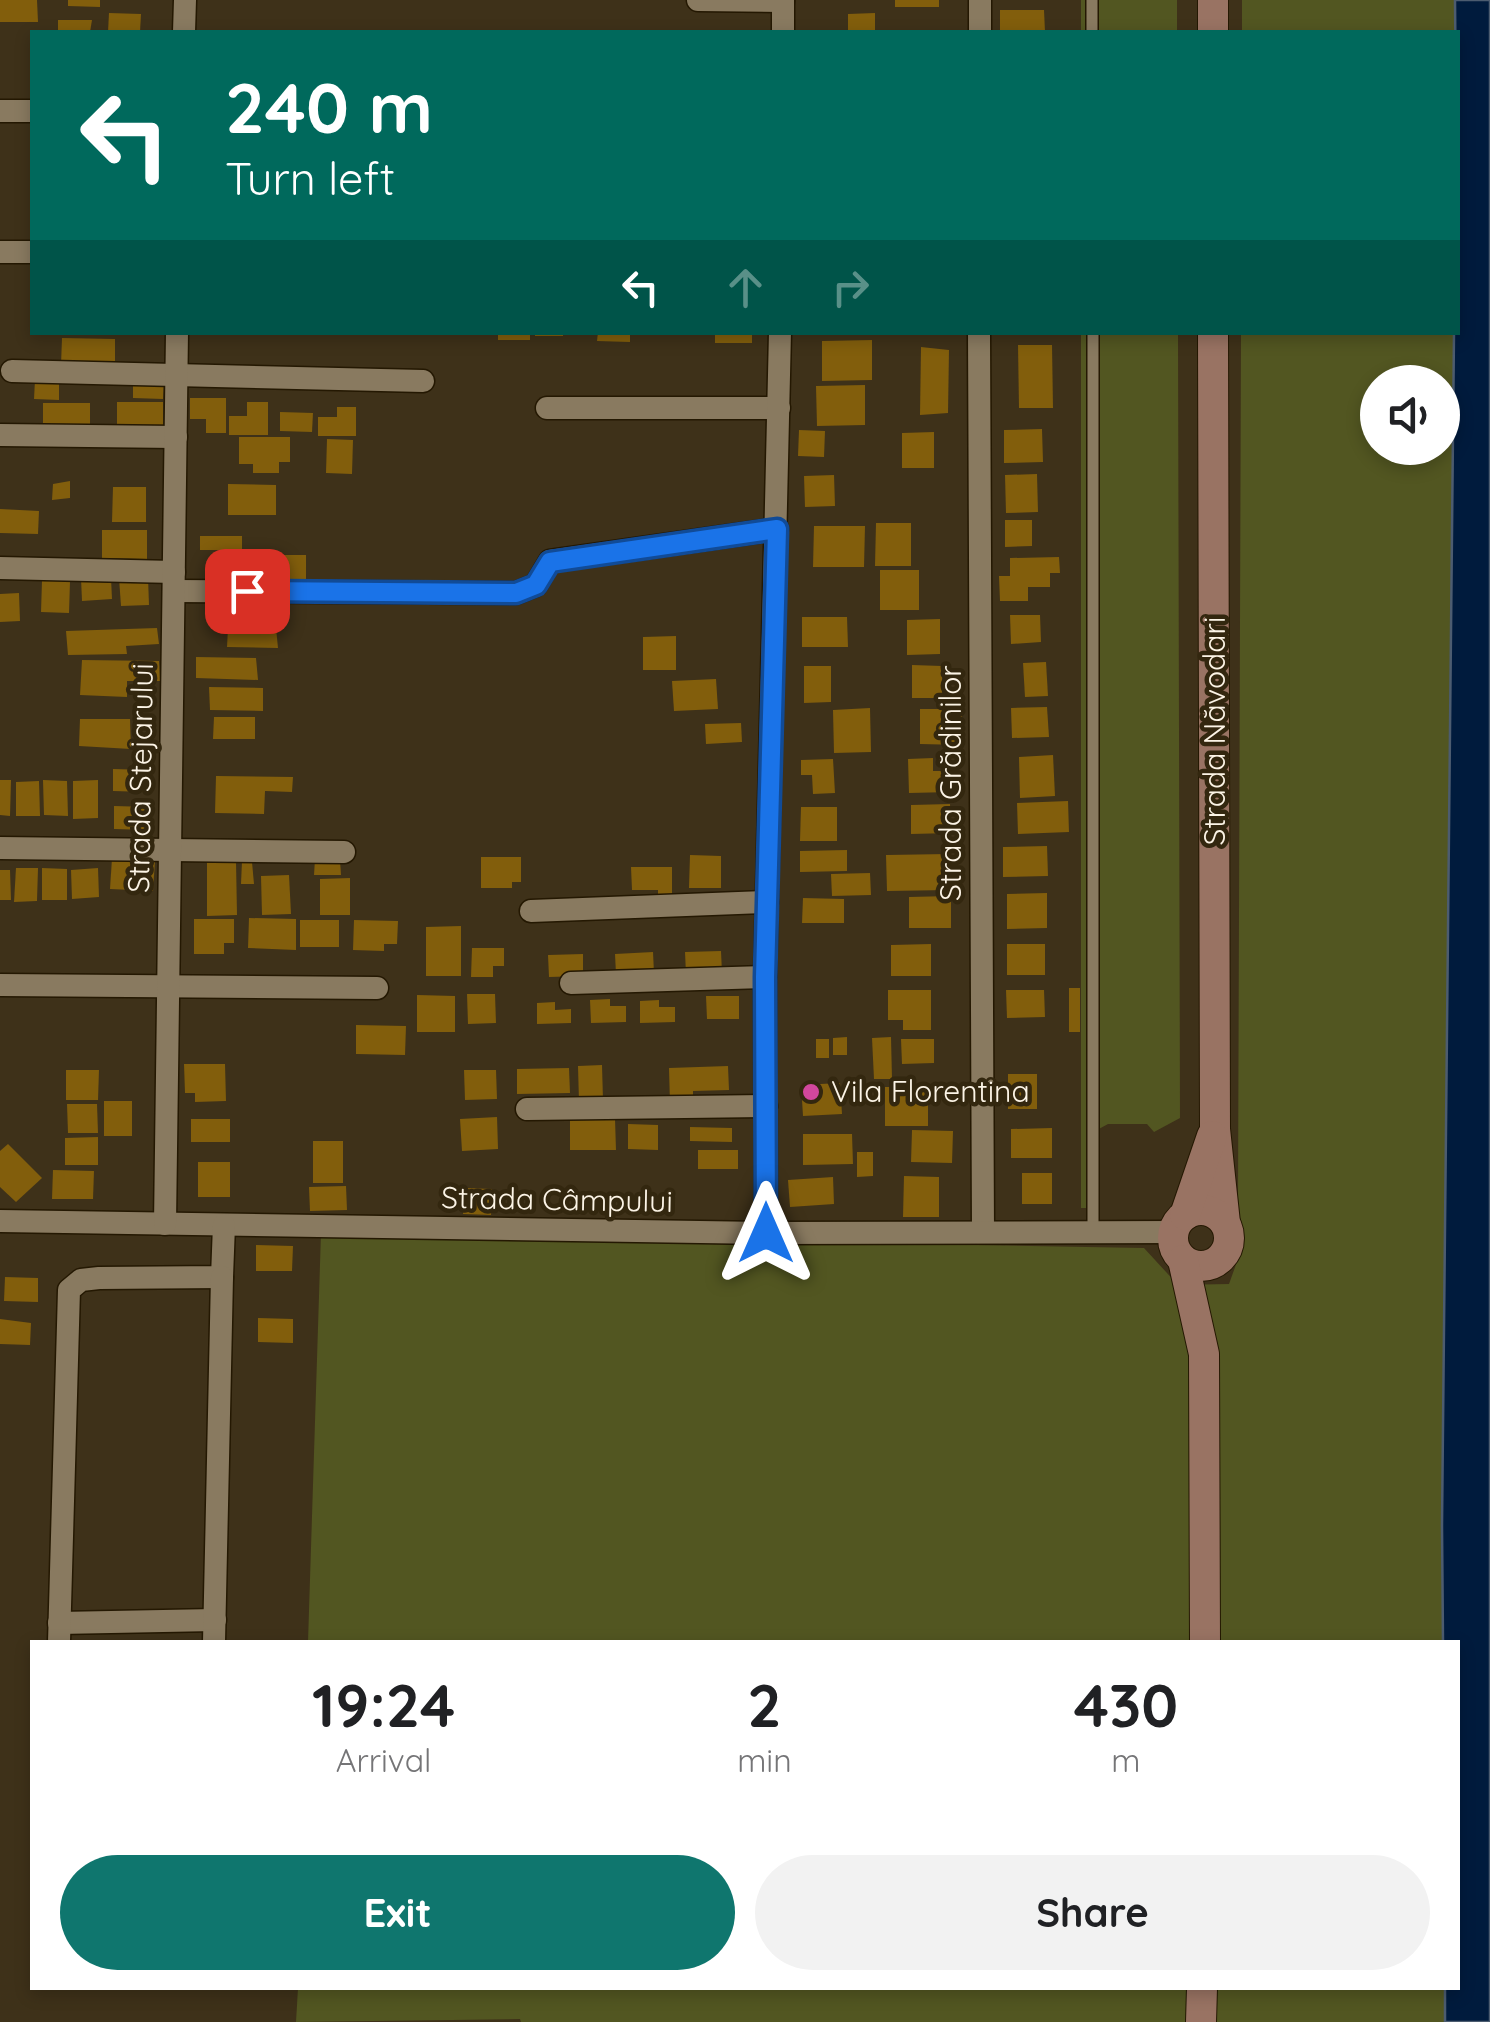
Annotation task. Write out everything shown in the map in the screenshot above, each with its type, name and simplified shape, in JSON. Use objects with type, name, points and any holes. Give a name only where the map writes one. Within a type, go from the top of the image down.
[{"type":"main road","points":[[1213,0],[1213,30]]},
{"type":"main road","name":"Strada Năvodari","points":[[1213,335],[1215,1129],[1225,1223]]},
{"type":"main road","name":"Strada Năvodari","points":[[1181,1236],[1215,1129]]},
{"type":"main road","points":[[1204,1354],[1181,1236],[1193,1211],[1211,1212],[1225,1223],[1230,1241],[1222,1257],[1204,1354],[1205,1640]]},
{"type":"main road","points":[[1181,1236],[1206,1266],[1222,1257]]},
{"type":"main road","points":[[1201,2022],[1202,1990]]},
{"type":"street","points":[[184,30],[185,0]]},
{"type":"street","points":[[698,0],[784,1],[783,30]]},
{"type":"street","points":[[980,0],[980,30]]},
{"type":"street","points":[[0,111],[30,111]]},
{"type":"street","points":[[0,252],[30,252]]},
{"type":"street","name":"Strada Stejarului","points":[[165,1224],[177,335]]},
{"type":"street","points":[[766,1233],[766,902],[780,335]]},
{"type":"street","name":"Strada Grădinilor","points":[[979,335],[983,1232]]},
{"type":"street","points":[[12,371],[423,381]]},
{"type":"street","points":[[546,408],[779,408]]},
{"type":"street","points":[[0,435],[176,437]]},
{"type":"street","points":[[0,568],[174,581],[516,593],[536,585],[550,562],[777,529]]},
{"type":"street","points":[[0,848],[344,852]]},
{"type":"street","points":[[531,911],[766,902]]},
{"type":"street","points":[[571,983],[765,977]]},
{"type":"street","points":[[0,985],[377,988]]},
{"type":"street","points":[[527,1109],[766,1106]]},
{"type":"street","name":"Strada Câmpului","points":[[0,1221],[1181,1236]]},
{"type":"street","points":[[222,1278],[99,1278],[81,1280],[69,1290],[59,1633],[215,1631],[224,1226]]},
{"type":"lane","points":[[1092,0],[1092,30]]},
{"type":"lane","points":[[1092,335],[1093,1232]]},
{"type":"green space","points":[[1081,0],[1177,0],[1177,30],[1081,30]]},
{"type":"green space","points":[[1242,0],[1455,0],[1455,30],[1242,30]]},
{"type":"green space","points":[[1081,335],[1178,335],[1180,1118],[1154,1132],[1147,1124],[1108,1124],[1097,1130],[1096,1208],[1081,1208]]},
{"type":"green space","points":[[1241,335],[1454,335],[1454,365],[1360,365],[1360,465],[1453,465],[1443,1640],[308,1640],[321,1233],[1144,1248],[1178,1285],[1229,1284],[1243,1245],[1238,1199]]},
{"type":"green space","points":[[298,1990],[1445,1990],[1445,2022],[296,2022]]},
{"type":"water","points":[[1455,0],[1490,0],[1490,2022],[1445,2022],[1445,1990],[1460,1990],[1460,1640],[1443,1640],[1442,1526],[1453,465],[1460,465],[1460,365],[1454,365],[1454,335],[1460,335],[1460,30],[1455,30]]},
{"type":"building","points":[[0,0],[37,0],[38,22],[0,22]]},
{"type":"building","points":[[68,0],[100,0],[100,7],[68,6]]},
{"type":"building","points":[[895,0],[939,0],[939,7],[895,7]]},
{"type":"building","points":[[1000,10],[1044,10],[1045,30],[1000,30]]},
{"type":"building","points":[[109,13],[141,14],[140,30],[108,30]]},
{"type":"building","points":[[875,13],[875,30],[848,30],[848,14]]},
{"type":"building","points":[[58,20],[92,20],[90,30],[58,30]]},
{"type":"building","points":[[498,335],[530,335],[530,340],[498,340]]},
{"type":"building","points":[[598,335],[630,335],[630,342],[597,341]]},
{"type":"building","points":[[715,335],[752,335],[752,343],[715,343]]},
{"type":"building","points":[[62,338],[115,339],[115,366],[61,365]]},
{"type":"building","points":[[872,340],[872,380],[822,381],[822,341]]},
{"type":"building","points":[[1018,345],[1052,345],[1053,408],[1019,408]]},
{"type":"building","points":[[921,347],[949,350],[948,413],[920,415]]},
{"type":"building","points":[[133,375],[164,376],[163,399],[133,398]]},
{"type":"building","points":[[35,380],[59,381],[59,400],[34,399]]},
{"type":"building","points":[[865,385],[865,425],[817,426],[816,386]]},
{"type":"building","points":[[190,398],[226,398],[226,433],[206,433],[206,419],[190,419]]},
{"type":"building","points":[[117,402],[163,402],[163,429],[117,429]]},
{"type":"building","points":[[247,402],[268,402],[268,435],[229,435],[229,416],[247,416]]},
{"type":"building","points":[[43,403],[90,403],[90,428],[43,428]]},
{"type":"building","points":[[337,407],[356,407],[356,436],[318,436],[318,417],[337,417]]},
{"type":"building","points":[[280,412],[313,413],[312,432],[280,431]]},
{"type":"building","points":[[1042,429],[1043,462],[1004,463],[1004,430]]},
{"type":"building","points":[[799,430],[825,431],[824,457],[798,456]]},
{"type":"building","points":[[934,432],[934,468],[902,468],[902,433]]},
{"type":"building","points":[[239,437],[290,437],[290,462],[279,462],[279,473],[253,473],[253,464],[239,464]]},
{"type":"building","points":[[327,439],[353,440],[352,474],[326,473]]},
{"type":"building","points":[[1037,474],[1038,512],[1006,513],[1005,475]]},
{"type":"building","points":[[834,475],[835,506],[805,507],[804,476]]},
{"type":"building","points":[[70,481],[70,498],[52,500],[53,484]]},
{"type":"building","points":[[228,484],[276,485],[276,515],[228,515]]},
{"type":"building","points":[[113,487],[146,487],[146,522],[112,522]]},
{"type":"building","points":[[0,509],[39,511],[38,534],[0,533]]},
{"type":"building","points":[[1005,520],[1032,520],[1032,546],[1005,547]]},
{"type":"building","points":[[876,523],[911,523],[911,566],[875,566]]},
{"type":"building","points":[[814,526],[865,526],[864,567],[813,567]]},
{"type":"building","points":[[102,530],[147,530],[147,559],[102,558]]},
{"type":"building","points":[[200,536],[242,536],[242,550],[200,550]]},
{"type":"building","points":[[264,555],[306,555],[306,581],[264,580]]},
{"type":"building","points":[[1059,557],[1060,573],[1050,573],[1050,587],[1028,587],[1028,601],[1000,601],[999,576],[1010,576],[1010,558]]},
{"type":"building","points":[[880,570],[919,570],[919,610],[880,610]]},
{"type":"building","points":[[148,577],[149,605],[121,606],[119,578]]},
{"type":"building","points":[[81,578],[111,578],[112,599],[82,601]]},
{"type":"building","points":[[42,580],[70,581],[69,613],[41,612]]},
{"type":"building","points":[[19,593],[20,621],[0,622],[0,594]]},
{"type":"building","points":[[1010,615],[1040,615],[1041,642],[1011,644]]},
{"type":"building","points":[[802,617],[847,617],[848,647],[802,647]]},
{"type":"building","points":[[940,619],[940,654],[907,655],[907,620]]},
{"type":"building","points":[[157,628],[159,644],[126,646],[127,654],[68,655],[66,631]]},
{"type":"building","points":[[228,628],[276,628],[278,648],[227,647]]},
{"type":"building","points":[[676,636],[676,670],[643,670],[643,637]]},
{"type":"building","points":[[196,657],[256,658],[258,680],[196,678]]},
{"type":"building","points":[[82,660],[159,661],[160,681],[127,681],[127,697],[80,695]]},
{"type":"building","points":[[1046,662],[1048,696],[1025,697],[1023,663]]},
{"type":"building","points":[[912,665],[942,666],[942,698],[912,698]]},
{"type":"building","points":[[804,666],[831,666],[831,702],[804,703]]},
{"type":"building","points":[[716,679],[718,709],[674,711],[672,681]]},
{"type":"building","points":[[209,687],[263,688],[263,711],[210,710]]},
{"type":"building","points":[[1047,707],[1049,737],[1012,738],[1011,708]]},
{"type":"building","points":[[870,708],[871,752],[834,753],[833,710]]},
{"type":"building","points":[[920,709],[962,709],[962,745],[920,744]]},
{"type":"building","points":[[214,717],[255,717],[255,739],[213,739]]},
{"type":"building","points":[[80,719],[130,719],[131,749],[79,746]]},
{"type":"building","points":[[741,723],[742,742],[706,744],[705,724]]},
{"type":"building","points":[[1053,755],[1055,796],[1020,798],[1019,757]]},
{"type":"building","points":[[933,758],[933,771],[950,771],[951,792],[909,793],[908,759]]},
{"type":"building","points":[[833,759],[835,793],[813,794],[812,775],[801,775],[801,760]]},
{"type":"building","points":[[113,769],[147,770],[146,792],[113,791]]},
{"type":"building","points":[[216,776],[293,777],[292,792],[265,791],[264,814],[215,813]]},
{"type":"building","points":[[0,780],[11,780],[10,816],[0,815]]},
{"type":"building","points":[[43,780],[67,781],[68,816],[44,815]]},
{"type":"building","points":[[98,780],[98,818],[73,819],[73,781]]},
{"type":"building","points":[[39,781],[40,816],[16,816],[16,782]]},
{"type":"building","points":[[1068,801],[1069,832],[1018,834],[1017,803]]},
{"type":"building","points":[[950,804],[951,833],[911,834],[911,805]]},
{"type":"building","points":[[114,806],[149,807],[148,830],[114,829]]},
{"type":"building","points":[[801,807],[837,807],[837,841],[800,841]]},
{"type":"building","points":[[1047,846],[1048,876],[1003,877],[1003,847]]},
{"type":"building","points":[[847,850],[847,871],[800,872],[800,851]]},
{"type":"building","points":[[948,854],[949,890],[887,891],[886,855]]},
{"type":"building","points":[[690,855],[721,856],[721,888],[689,888]]},
{"type":"building","points":[[481,857],[521,857],[521,882],[512,882],[512,888],[481,888]]},
{"type":"building","points":[[112,858],[155,860],[153,891],[110,889]]},
{"type":"building","points":[[315,859],[340,860],[341,875],[314,875]]},
{"type":"building","points":[[207,861],[236,861],[237,915],[207,916]]},
{"type":"building","points":[[242,861],[252,862],[254,884],[241,884]]},
{"type":"building","points":[[631,867],[672,867],[672,895],[658,895],[658,890],[632,890]]},
{"type":"building","points":[[16,868],[38,868],[37,901],[14,902]]},
{"type":"building","points":[[42,868],[67,869],[67,900],[42,900]]},
{"type":"building","points":[[98,868],[99,897],[72,899],[71,870]]},
{"type":"building","points":[[0,870],[10,870],[11,900],[0,900]]},
{"type":"building","points":[[870,873],[871,895],[832,896],[831,874]]},
{"type":"building","points":[[289,875],[291,914],[262,915],[261,876]]},
{"type":"building","points":[[350,878],[350,915],[320,915],[320,879]]},
{"type":"building","points":[[1047,893],[1047,928],[1007,929],[1007,894]]},
{"type":"building","points":[[951,896],[951,928],[909,928],[909,897]]},
{"type":"building","points":[[803,898],[844,899],[844,923],[802,923]]},
{"type":"building","points":[[249,918],[296,919],[296,950],[248,948]]},
{"type":"building","points":[[194,919],[234,919],[234,943],[224,943],[224,954],[194,954]]},
{"type":"building","points":[[300,920],[339,920],[339,947],[300,947]]},
{"type":"building","points":[[354,920],[398,921],[397,944],[384,944],[384,951],[353,950]]},
{"type":"building","points":[[461,926],[461,976],[426,976],[426,927]]},
{"type":"building","points":[[931,944],[931,976],[891,976],[891,945]]},
{"type":"building","points":[[1007,944],[1045,944],[1045,975],[1007,975]]},
{"type":"building","points":[[472,948],[504,948],[504,966],[493,966],[493,977],[471,977]]},
{"type":"building","points":[[721,951],[722,973],[686,974],[685,952]]},
{"type":"building","points":[[653,952],[654,973],[616,974],[615,954]]},
{"type":"building","points":[[583,954],[583,976],[549,977],[548,955]]},
{"type":"building","points":[[1069,988],[1080,988],[1080,1032],[1069,1032]]},
{"type":"building","points":[[888,990],[931,990],[931,1030],[903,1030],[903,1020],[888,1020]]},
{"type":"building","points":[[1006,990],[1044,990],[1045,1017],[1007,1018]]},
{"type":"building","points":[[467,994],[495,994],[496,1023],[468,1024]]},
{"type":"building","points":[[417,995],[455,996],[455,1032],[417,1032]]},
{"type":"building","points":[[706,996],[739,996],[739,1019],[707,1019]]},
{"type":"building","points":[[610,999],[610,1006],[626,1006],[626,1022],[591,1023],[590,1000]]},
{"type":"building","points":[[659,1000],[659,1007],[675,1007],[675,1022],[640,1023],[640,1001]]},
{"type":"building","points":[[555,1002],[555,1010],[571,1009],[571,1023],[537,1024],[537,1003]]},
{"type":"building","points":[[356,1025],[406,1026],[405,1055],[356,1054]]},
{"type":"building","points":[[847,1037],[847,1055],[833,1055],[833,1038]]},
{"type":"building","points":[[891,1037],[892,1079],[874,1079],[872,1038]]},
{"type":"building","points":[[816,1039],[829,1039],[829,1058],[816,1058]]},
{"type":"building","points":[[901,1039],[934,1039],[934,1063],[902,1064]]},
{"type":"building","points":[[184,1064],[225,1064],[226,1101],[195,1102],[195,1093],[185,1093]]},
{"type":"building","points":[[602,1065],[603,1100],[579,1102],[578,1066]]},
{"type":"building","points":[[728,1066],[729,1090],[693,1091],[693,1104],[670,1104],[669,1068]]},
{"type":"building","points":[[569,1068],[570,1093],[517,1094],[517,1069]]},
{"type":"building","points":[[66,1070],[99,1070],[98,1100],[66,1100]]},
{"type":"building","points":[[464,1070],[496,1070],[497,1099],[465,1100]]},
{"type":"building","points":[[1008,1074],[1037,1074],[1037,1109],[1008,1109]]},
{"type":"building","points":[[840,1083],[842,1114],[803,1116],[801,1085]]},
{"type":"building","points":[[885,1087],[928,1087],[928,1126],[885,1126]]},
{"type":"building","points":[[104,1101],[132,1101],[132,1136],[104,1136]]},
{"type":"building","points":[[67,1104],[97,1104],[98,1133],[68,1133]]},
{"type":"building","points":[[497,1117],[498,1149],[462,1151],[460,1119]]},
{"type":"building","points":[[191,1119],[230,1119],[230,1142],[191,1142]]},
{"type":"building","points":[[615,1119],[616,1150],[570,1150],[570,1120]]},
{"type":"building","points":[[628,1124],[658,1125],[658,1150],[628,1149]]},
{"type":"building","points":[[690,1127],[732,1128],[732,1142],[690,1141]]},
{"type":"building","points":[[1052,1128],[1052,1158],[1011,1158],[1011,1129]]},
{"type":"building","points":[[912,1130],[953,1131],[952,1163],[911,1162]]},
{"type":"building","points":[[803,1134],[852,1134],[853,1164],[803,1165]]},
{"type":"building","points":[[98,1137],[98,1165],[65,1165],[65,1138]]},
{"type":"building","points":[[313,1141],[343,1141],[343,1183],[313,1183]]},
{"type":"building","points":[[8,1144],[42,1178],[16,1202],[0,1187],[0,1151]]},
{"type":"building","points":[[698,1150],[738,1150],[738,1169],[698,1169]]},
{"type":"building","points":[[857,1152],[873,1152],[873,1176],[857,1177]]},
{"type":"building","points":[[198,1162],[230,1162],[230,1197],[198,1197]]},
{"type":"building","points":[[53,1170],[94,1171],[93,1199],[52,1199]]},
{"type":"building","points":[[1022,1173],[1052,1173],[1052,1204],[1022,1204]]},
{"type":"building","points":[[904,1176],[939,1177],[939,1217],[903,1217]]},
{"type":"building","points":[[833,1177],[834,1204],[790,1207],[788,1180]]},
{"type":"building","points":[[346,1186],[347,1210],[310,1211],[309,1187]]},
{"type":"building","points":[[464,1188],[492,1189],[491,1215],[463,1214]]},
{"type":"building","points":[[256,1245],[293,1246],[292,1271],[256,1271]]},
{"type":"building","points":[[5,1277],[38,1278],[38,1302],[4,1301]]},
{"type":"building","points":[[258,1318],[293,1319],[293,1343],[258,1342]]},
{"type":"building","points":[[0,1319],[31,1323],[30,1345],[0,1344]]},
{"type":"place","name":"Vila Florentina","points":[[811,1092]]},
{"type":"route","points":[[247,591],[516,593],[536,585],[550,562],[777,529],[765,977],[766,1233]]}]
